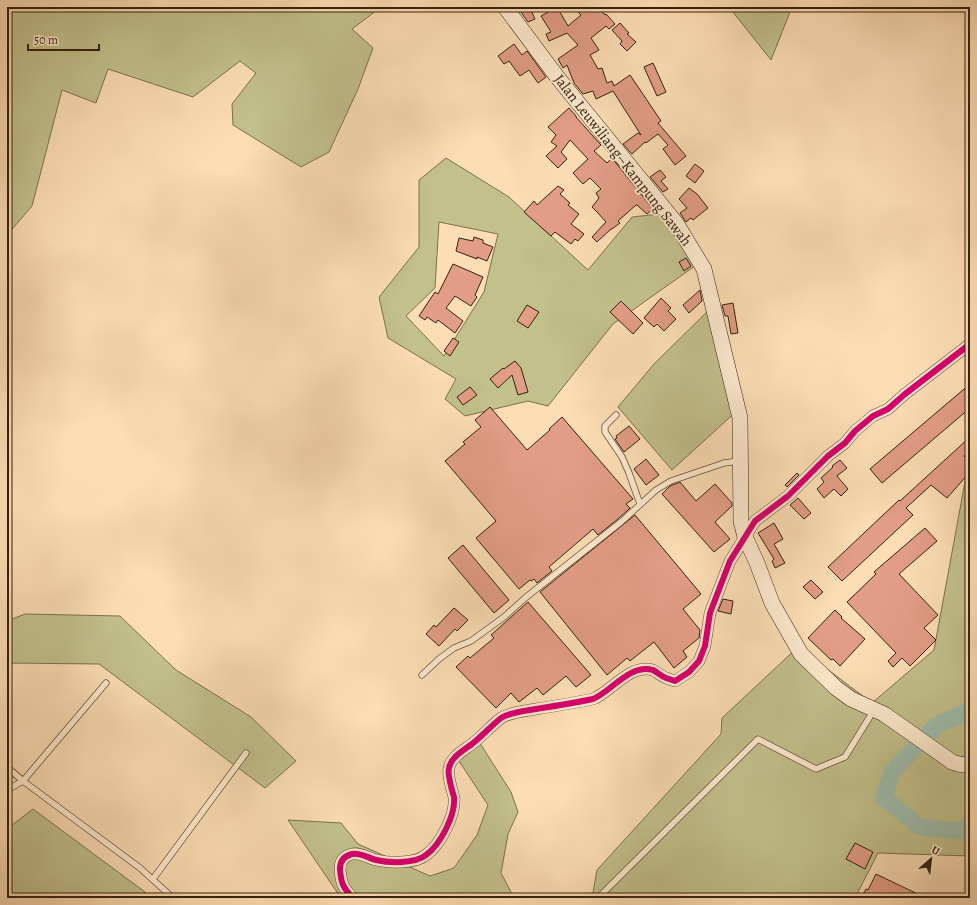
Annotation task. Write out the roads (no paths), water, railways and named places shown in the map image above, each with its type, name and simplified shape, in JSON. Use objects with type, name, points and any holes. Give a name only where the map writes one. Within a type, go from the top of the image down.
[{"type":"main road","name":"Jalan Leuwiliang–Kampung Sawah","points":[[505,7],[558,78],[676,223],[704,269],[740,418],[741,521],[745,537],[757,563],[772,603],[801,654],[836,688],[851,699],[879,712],[952,762],[962,765],[970,764]]},
{"type":"street","points":[[353,898],[345,890],[340,880],[340,863],[344,858],[352,854],[358,854],[376,860],[409,861],[417,860],[425,856],[434,848],[445,832],[454,808],[454,799],[448,768],[451,762],[456,756],[483,736],[502,718],[515,713],[593,699],[600,696],[619,680],[638,670],[652,670],[675,681],[689,672],[699,661],[705,646],[710,613],[730,561],[755,521],[788,496],[828,456],[845,443],[855,431],[873,416],[888,409],[970,344]]},
{"type":"lane","points":[[616,415],[605,426],[605,432],[622,457],[640,504]]},
{"type":"lane","points":[[422,675],[439,659],[454,648],[471,641],[504,617],[525,598],[621,522],[656,490],[672,481],[724,463],[740,461]]},
{"type":"lane","points":[[7,790],[23,781],[106,683]]},
{"type":"lane","points":[[598,898],[758,739],[816,769],[845,757],[879,712]]},
{"type":"lane","points":[[153,879],[246,753]]},
{"type":"lane","points":[[7,767],[23,781],[140,868],[173,898]]},
{"type":"waterway","points":[[970,710],[936,726],[892,772],[884,798],[920,827],[959,831],[970,825]]}]
